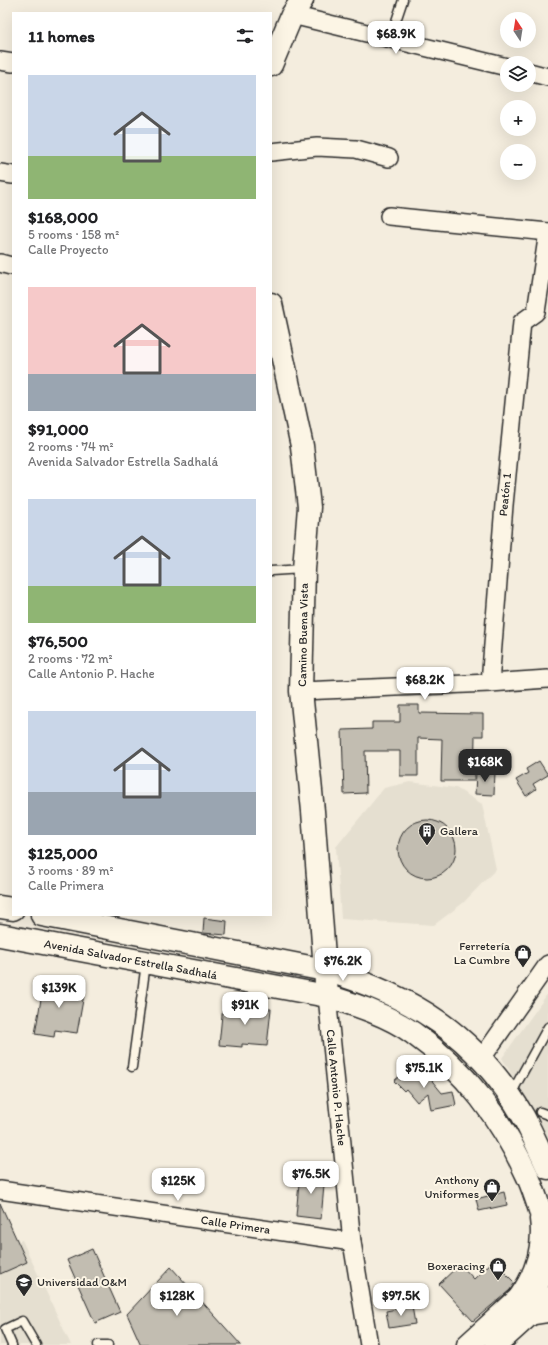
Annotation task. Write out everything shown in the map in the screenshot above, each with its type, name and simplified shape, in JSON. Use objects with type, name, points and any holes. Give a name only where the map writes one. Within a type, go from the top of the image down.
[{"type":"main road","points":[[272,63],[297,8]]},
{"type":"main road","name":"Camino Buena Vista","points":[[272,312],[276,344],[302,446],[309,507],[304,569],[301,691],[313,811],[327,996]]},
{"type":"main road","points":[[0,907],[12,909]]},
{"type":"main road","points":[[47,916],[325,970],[355,979],[391,994],[428,1014],[456,1034],[482,1058],[523,1116],[548,1168]]},
{"type":"main road","name":"Avenida Salvador Estrella Sadhalá","points":[[0,935],[327,996],[364,1009],[412,1032],[462,1076],[492,1110],[504,1130],[528,1178],[548,1234]]},
{"type":"main road","points":[[533,1308],[532,1280],[540,1255],[542,1228],[539,1208]]},
{"type":"main road","points":[[496,1345],[533,1308],[548,1272]]},
{"type":"main road","points":[[468,1345],[548,1298]]},
{"type":"street","points":[[297,8],[390,39],[500,65]]},
{"type":"street","points":[[0,62],[12,63]]},
{"type":"street","points":[[536,74],[548,77]]},
{"type":"street","points":[[272,152],[317,147],[356,149],[389,158]]},
{"type":"street","points":[[0,173],[12,175]]},
{"type":"street","points":[[389,216],[548,232]]},
{"type":"street","name":"Peatón 1","points":[[490,683],[504,505],[522,322],[536,312],[548,232]]},
{"type":"street","points":[[301,691],[548,679]]},
{"type":"street","points":[[482,1058],[548,964]]},
{"type":"street","name":"Calle Antonio P. Hache","points":[[327,996],[352,1242],[369,1345]]},
{"type":"street","name":"Calle Primera","points":[[0,1190],[352,1242]]},
{"type":"lane","points":[[390,39],[403,0]]},
{"type":"lane","points":[[272,571],[304,569]]},
{"type":"lane","points":[[132,1067],[146,962]]},
{"type":"lane","points":[[510,1096],[548,1027]]},
{"type":"lane","points":[[12,1345],[5,1329],[22,1321],[36,1345]]},
{"type":"lane","points":[[98,1345],[108,1345]]},
{"type":"shaded area","points":[[410,782],[456,788],[482,804],[496,869],[463,903],[434,925],[341,919],[336,847],[384,788]]},
{"type":"shaded area","points":[[548,993],[548,1138],[502,1058]]},
{"type":"shaded area","name":"Universidad O&M","points":[[22,1240],[71,1345],[0,1345],[0,1249]]},
{"type":"building","points":[[400,705],[419,705],[419,713],[483,714],[483,736],[475,736],[474,781],[441,781],[442,739],[418,738],[418,776],[400,776],[400,751],[365,751],[366,793],[344,794],[342,730],[372,729],[372,722],[400,722]]},
{"type":"building","points":[[539,761],[548,775],[533,784],[536,789],[526,796],[516,780],[528,773],[526,769]]},
{"type":"building","points":[[476,772],[495,772],[494,795],[475,794]]},
{"type":"building","name":"Gallera","points":[[427,820],[438,822],[448,828],[454,838],[456,849],[454,860],[448,870],[438,876],[427,878],[416,876],[406,870],[400,860],[398,849],[400,838],[406,828],[416,822]]},
{"type":"building","points":[[204,918],[227,921],[226,935],[203,933]]},
{"type":"building","points":[[44,982],[85,989],[77,1033],[55,1030],[54,1037],[35,1034]]},
{"type":"building","points":[[223,1005],[271,1009],[267,1046],[242,1044],[242,1047],[219,1045]]},
{"type":"building","points":[[413,1064],[425,1078],[424,1071],[442,1093],[453,1091],[456,1105],[431,1110],[428,1093],[417,1102],[406,1089],[404,1091],[394,1081]]},
{"type":"building","points":[[300,1172],[325,1174],[321,1219],[296,1216]]},
{"type":"building","name":"Anthony Uniformes","points":[[504,1192],[507,1205],[479,1211],[476,1199]]},
{"type":"building","points":[[0,1203],[27,1262],[0,1274]]},
{"type":"building","points":[[92,1249],[120,1312],[95,1323],[67,1260]]},
{"type":"building","points":[[493,1261],[515,1283],[510,1290],[473,1321],[439,1284],[460,1264],[474,1279]]},
{"type":"building","points":[[171,1267],[241,1345],[141,1345],[127,1314]]},
{"type":"building","points":[[412,1306],[415,1324],[389,1328],[386,1311]]},
{"type":"place","name":"Gallera","points":[[427,846]]},
{"type":"place","name":"Ferretería La Cumbre","points":[[523,968]]},
{"type":"place","name":"Anthony Uniformes","points":[[492,1202]]},
{"type":"place","name":"Boxeracing","points":[[498,1281]]},
{"type":"place","name":"Universidad O&M","points":[[24,1297]]}]
